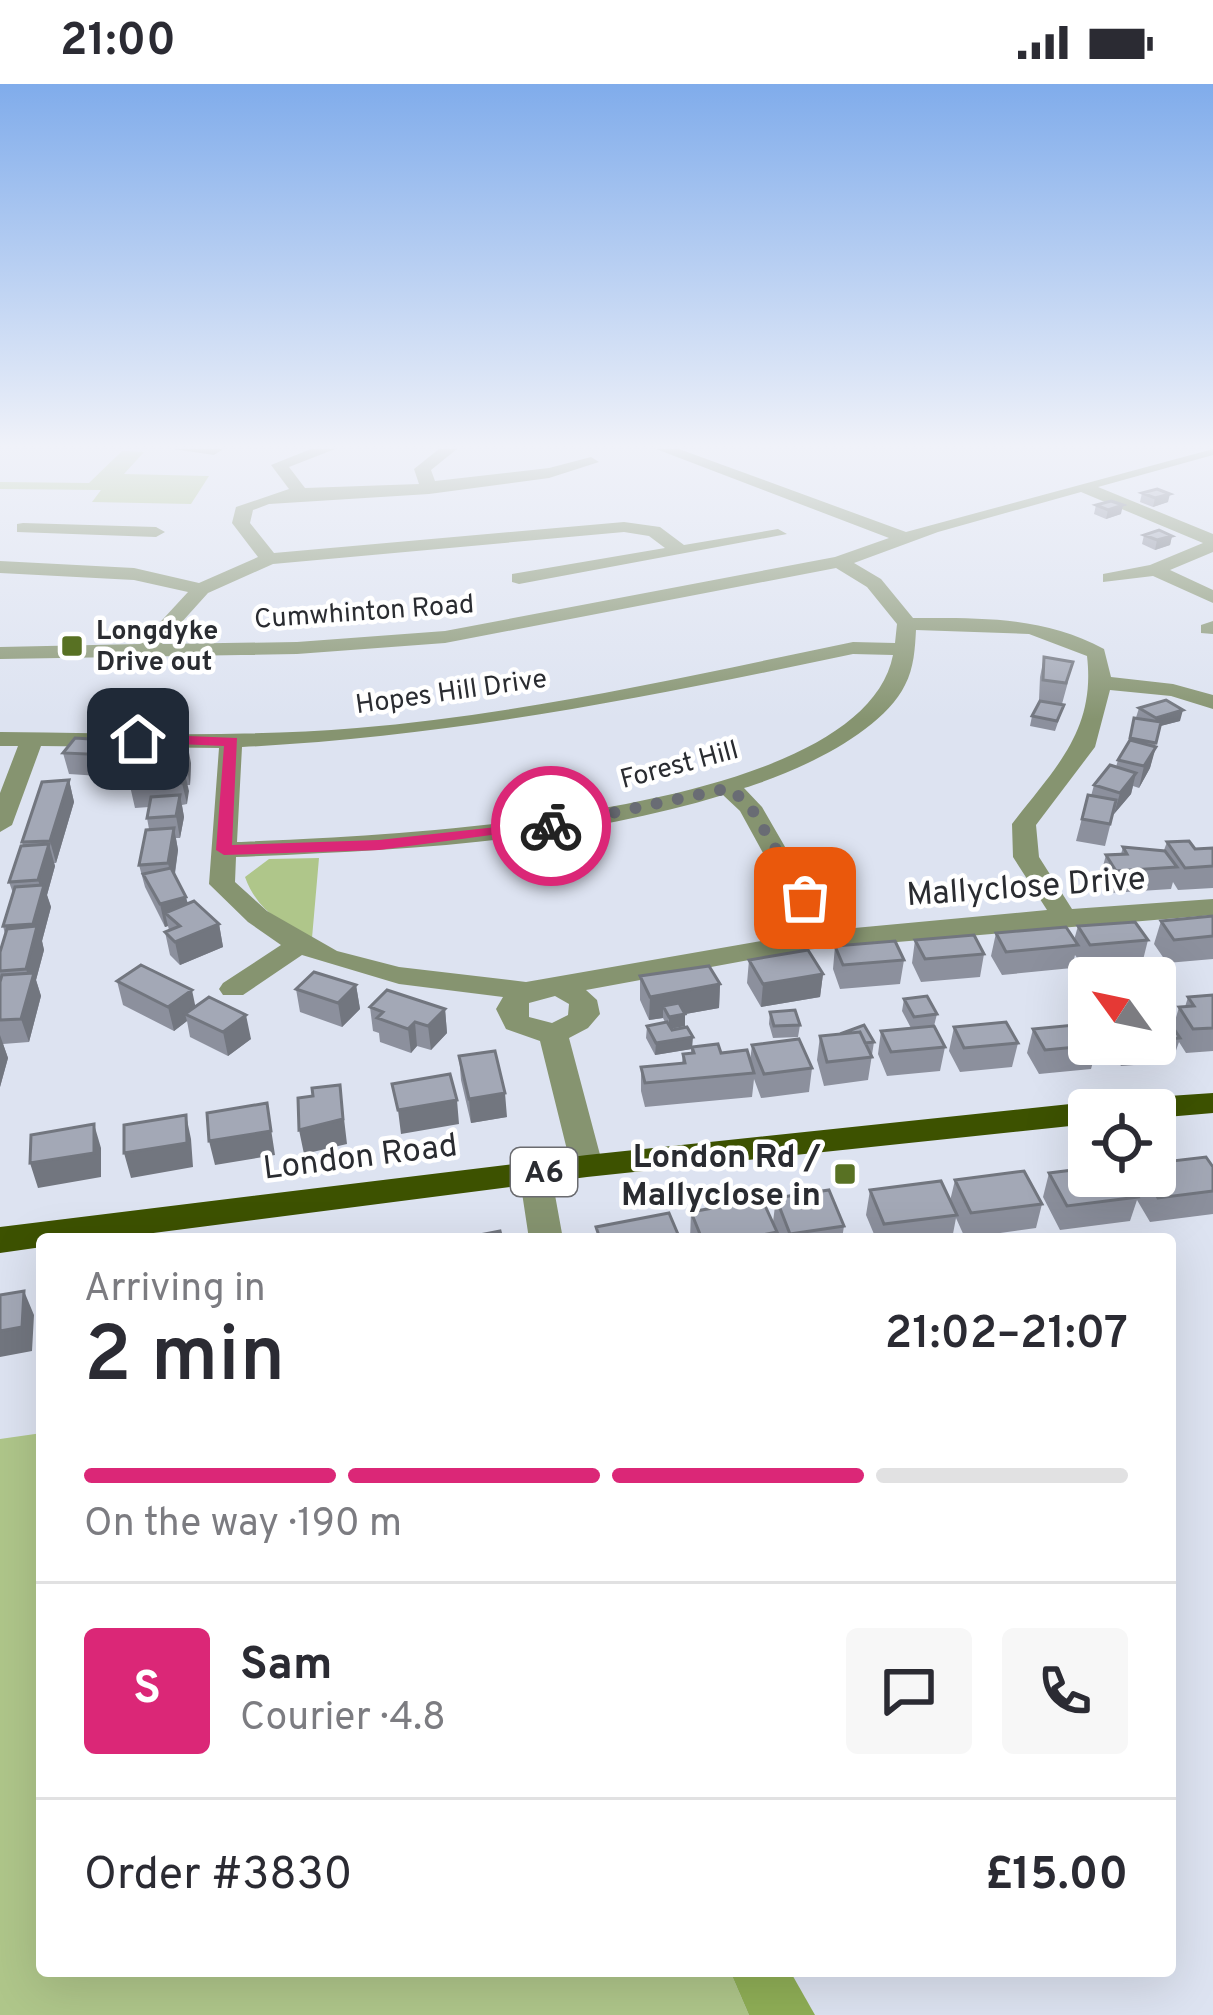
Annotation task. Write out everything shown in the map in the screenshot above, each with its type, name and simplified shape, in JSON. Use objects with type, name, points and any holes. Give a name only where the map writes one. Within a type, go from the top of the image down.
[{"type":"main road","points":[[1176,1105],[1213,1102]]},
{"type":"main road","name":"London Road","points":[[56,1233],[587,1166],[1068,1115]]},
{"type":"main road","name":"London Road","points":[[0,1240],[36,1235]]},
{"type":"street","points":[[58,568],[87,539]]},
{"type":"street","points":[[254,539],[269,559]]},
{"type":"street","points":[[148,646],[201,589],[269,559],[490,539]]},
{"type":"street","points":[[665,539],[681,551]]},
{"type":"street","points":[[519,578],[749,539]]},
{"type":"street","name":"Cumwhinton Road","points":[[0,653],[148,646],[298,648],[445,637],[839,562],[899,539]]},
{"type":"street","points":[[1110,578],[1155,570],[1213,542]]},
{"type":"street","points":[[839,562],[874,583],[905,636]]},
{"type":"street","points":[[0,567],[134,574],[201,589]]},
{"type":"street","points":[[1155,570],[1213,597]]},
{"type":"street","name":"Hopes Hill Drive","points":[[0,739],[231,741],[455,724],[594,702],[905,636],[1024,626],[1071,636],[1097,653],[1104,682]]},
{"type":"street","name":"Forest Hill","points":[[224,850],[379,845],[551,826],[729,788],[839,740],[890,692],[905,636]]},
{"type":"street","points":[[1065,918],[1026,857],[1024,824],[1080,760],[1104,682],[1173,690],[1213,702]]},
{"type":"street","points":[[0,825],[33,737]]},
{"type":"street","name":"Mallyclose Drive","points":[[231,741],[222,884],[261,925],[296,946],[394,977],[526,992],[636,968],[823,938],[1213,907]]},
{"type":"street","points":[[729,788],[750,806],[823,938]]},
{"type":"street","points":[[232,989],[296,946]]},
{"type":"street","points":[[526,992],[513,1002],[516,1022],[532,1031],[553,1032],[574,1026],[585,1014],[578,994],[561,987]]},
{"type":"street","points":[[553,1032],[587,1166]]},
{"type":"street","points":[[535,1173],[546,1233]]},
{"type":"green space","points":[[319,858],[312,938],[271,914],[245,877],[269,859]]},
{"type":"green space","points":[[36,1434],[36,1977],[733,1977],[749,2015],[0,2015],[0,1439]]},
{"type":"green space","points":[[733,1977],[793,1977],[815,2015],[749,2015]]},
{"type":"building","points":[[1044,657],[1073,662],[1066,683],[1043,680]]},
{"type":"building","points":[[1166,700],[1183,710],[1156,718],[1139,708]]},
{"type":"building","points":[[1040,701],[1064,705],[1057,721],[1032,716]]},
{"type":"building","points":[[1134,718],[1161,722],[1156,743],[1130,738]]},
{"type":"building","points":[[75,738],[121,741],[110,755],[63,753]]},
{"type":"building","points":[[1130,740],[1156,747],[1144,766],[1118,760]]},
{"type":"building","points":[[187,742],[186,764],[154,767],[159,744]]},
{"type":"building","points":[[1110,765],[1136,773],[1120,793],[1094,785]]},
{"type":"building","points":[[184,770],[182,783],[130,786],[143,773]]},
{"type":"building","points":[[69,780],[50,841],[22,842],[42,782]]},
{"type":"building","points":[[180,795],[176,816],[147,818],[151,797]]},
{"type":"building","points":[[1088,795],[1116,800],[1110,824],[1082,819]]},
{"type":"building","points":[[174,828],[168,863],[139,865],[146,830]]},
{"type":"building","points":[[1189,841],[1195,849],[1213,848],[1213,866],[1185,868],[1167,842]]},
{"type":"building","points":[[49,844],[38,880],[9,882],[21,846]]},
{"type":"building","points":[[1123,847],[1165,851],[1177,867],[1116,871],[1106,855],[1127,854]]},
{"type":"building","points":[[171,868],[186,897],[160,904],[143,874]]},
{"type":"building","points":[[44,885],[33,924],[3,926],[15,887]]},
{"type":"building","points":[[194,901],[219,924],[175,942],[165,932],[180,926],[165,913]]},
{"type":"building","points":[[1213,916],[1213,936],[1174,940],[1161,921]]},
{"type":"building","points":[[1135,922],[1148,940],[1090,945],[1078,926]]},
{"type":"building","points":[[37,926],[26,969],[0,971],[7,929]]},
{"type":"building","points":[[1066,927],[1078,945],[1006,952],[996,933]]},
{"type":"building","points":[[974,935],[984,954],[925,959],[915,940]]},
{"type":"building","points":[[895,941],[904,960],[843,965],[835,946]]},
{"type":"building","points":[[808,950],[823,974],[763,984],[749,960]]},
{"type":"building","points":[[141,965],[192,990],[168,1007],[117,981]]},
{"type":"building","points":[[709,966],[720,984],[650,997],[640,976]]},
{"type":"building","points":[[314,972],[356,985],[338,1003],[296,989]]},
{"type":"building","points":[[34,973],[21,1019],[0,1020],[2,975]]},
{"type":"building","points":[[387,990],[445,1009],[428,1026],[415,1022],[408,1029],[377,1018],[383,1012],[370,1007]]},
{"type":"building","points":[[1213,995],[1213,1028],[1193,1029],[1179,1007],[1194,1006],[1188,997]]},
{"type":"building","points":[[927,996],[937,1014],[914,1017],[904,999]]},
{"type":"building","points":[[209,997],[246,1015],[223,1032],[185,1014]]},
{"type":"building","points":[[679,1003],[685,1014],[669,1017],[663,1006]]},
{"type":"building","points":[[795,1010],[800,1025],[774,1026],[770,1012]]},
{"type":"building","points":[[667,1022],[672,1030],[687,1027],[693,1037],[656,1043],[647,1026]]},
{"type":"building","points":[[1006,1022],[1018,1043],[964,1048],[954,1027]]},
{"type":"building","points":[[864,1025],[874,1042],[865,1043],[860,1032],[840,1034]]},
{"type":"building","points":[[934,1026],[945,1047],[891,1052],[881,1031]]},
{"type":"building","points":[[1068,1026],[1068,1048],[1045,1050],[1033,1029]]},
{"type":"building","points":[[860,1032],[872,1057],[827,1062],[820,1036]]},
{"type":"building","points":[[799,1039],[812,1068],[764,1074],[752,1045]]},
{"type":"building","points":[[718,1044],[721,1053],[747,1050],[754,1073],[645,1083],[641,1067],[685,1063],[683,1054],[694,1053],[692,1047]]},
{"type":"building","points":[[495,1051],[505,1093],[469,1099],[459,1056]]},
{"type":"building","points":[[450,1074],[457,1100],[398,1110],[392,1084]]},
{"type":"building","points":[[340,1085],[343,1119],[299,1130],[298,1098],[313,1096],[312,1088]]},
{"type":"building","points":[[267,1103],[271,1131],[209,1141],[207,1113]]},
{"type":"building","points":[[186,1115],[187,1143],[124,1153],[124,1125]]},
{"type":"building","points":[[94,1124],[94,1153],[30,1163],[31,1135]]},
{"type":"building","points":[[1206,1157],[1213,1167],[1213,1191],[1176,1196],[1176,1161]]},
{"type":"building","points":[[1024,1171],[1042,1204],[971,1213],[955,1180]]},
{"type":"building","points":[[1068,1171],[1068,1197],[1138,1197],[1067,1206],[1049,1173]]},
{"type":"building","points":[[941,1181],[957,1215],[884,1224],[870,1190]]},
{"type":"building","points":[[829,1190],[844,1226],[790,1233],[776,1198]]},
{"type":"building","points":[[762,1199],[777,1232],[700,1233],[691,1212]]},
{"type":"building","points":[[669,1213],[677,1233],[598,1233],[596,1227]]},
{"type":"building","points":[[24,1291],[22,1327],[0,1331],[0,1295]]},
{"type":"way so far","points":[[551,826],[729,788],[750,806],[805,898]]},
{"type":"place","name":"Longdyke Drive out","points":[[72,646]]},
{"type":"place","name":"London Rd / Mallyclose in","points":[[845,1174]]},
{"type":"route","points":[[138,739],[231,741],[224,850],[379,845],[551,826]]}]
